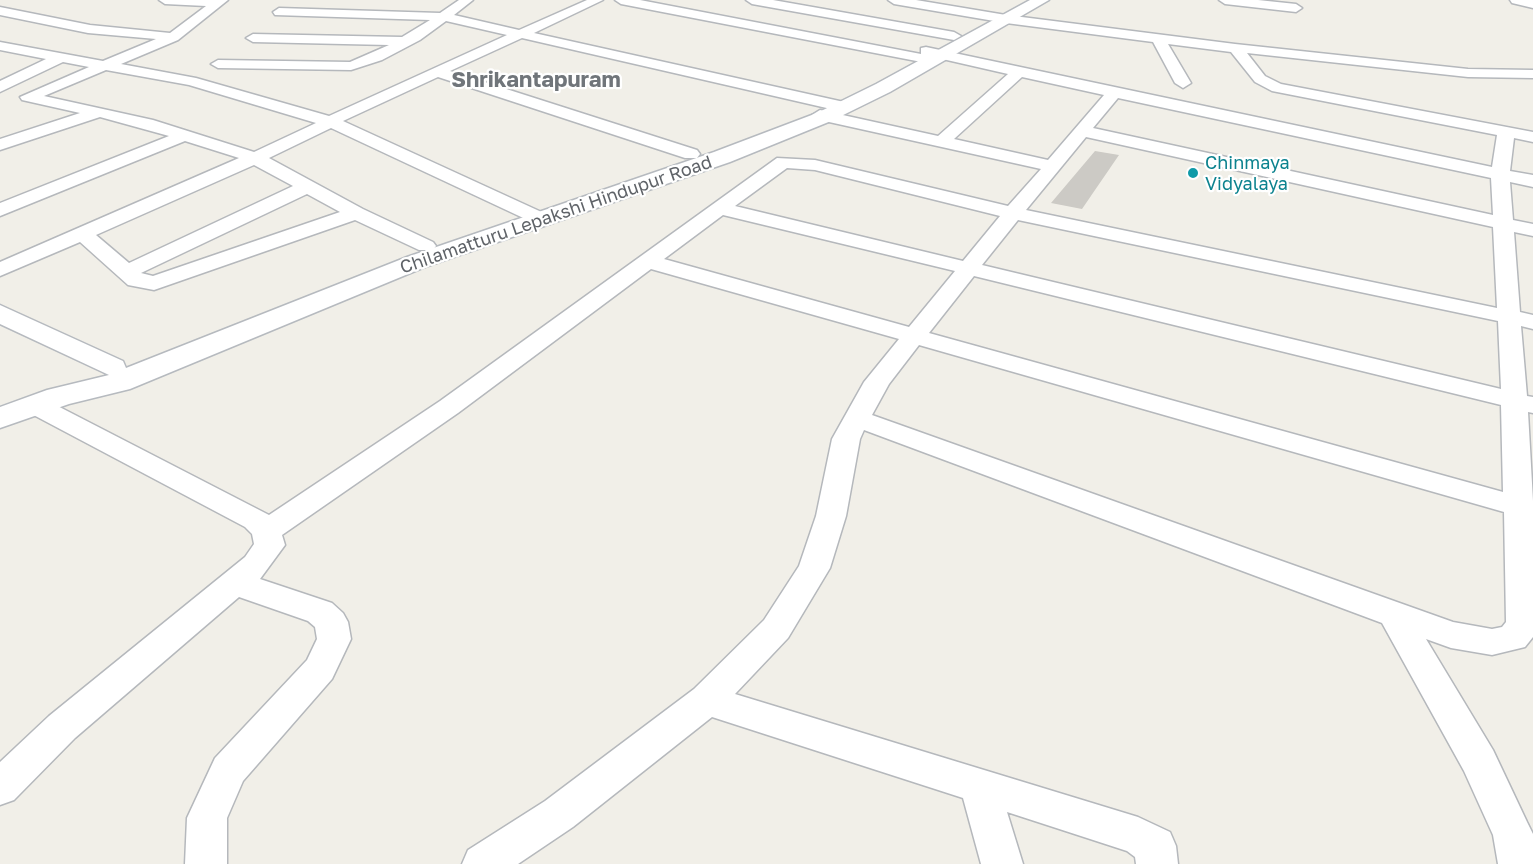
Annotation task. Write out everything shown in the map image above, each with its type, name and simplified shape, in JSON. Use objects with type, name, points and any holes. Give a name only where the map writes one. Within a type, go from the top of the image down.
[{"type":"street","points":[[165,0],[220,2]]},
{"type":"street","points":[[191,81],[253,38],[291,0]]},
{"type":"street","points":[[218,64],[351,66],[377,57],[409,39],[445,17],[467,0]]},
{"type":"street","points":[[0,270],[255,158],[353,109],[597,0]]},
{"type":"street","points":[[621,0],[934,51]]},
{"type":"street","points":[[752,0],[934,51],[1019,72],[1533,181]]},
{"type":"street","points":[[894,0],[1005,12],[1158,38],[1235,48],[1285,47],[1468,73],[1533,74]]},
{"type":"street","name":"Chilamatturu Lepakshi Hindupur Road","points":[[47,401],[112,367],[285,296],[426,246],[722,157],[823,109],[1005,12],[1041,0]]},
{"type":"street","points":[[1225,0],[1296,9]]},
{"type":"street","points":[[1516,0],[1533,4]]},
{"type":"street","points":[[220,2],[172,37],[28,97],[100,112],[185,135],[255,158],[356,213],[426,246]]},
{"type":"street","points":[[0,10],[22,3]]},
{"type":"street","points":[[0,10],[75,24],[88,29],[172,37]]},
{"type":"street","points":[[279,12],[445,17],[519,33],[823,109],[940,142],[1053,166]]},
{"type":"street","points":[[253,38],[409,39]]},
{"type":"street","points":[[1158,38],[1183,83]]},
{"type":"street","points":[[0,45],[191,81],[331,122],[534,215]]},
{"type":"street","points":[[1235,48],[1260,79],[1277,88],[1533,137]]},
{"type":"street","points":[[0,87],[63,56]]},
{"type":"street","points":[[439,72],[692,154]]},
{"type":"street","points":[[940,142],[1019,72]]},
{"type":"street","points":[[483,864],[559,814],[708,700],[776,629],[814,568],[831,516],[846,438],[877,382],[1013,213],[1114,93]]},
{"type":"street","name":"Chilamatturu Lepakshi Hindupur Road","points":[[0,418],[47,401],[119,382],[534,215],[692,154],[823,109]]},
{"type":"street","points":[[0,145],[100,112]]},
{"type":"street","points":[[1083,131],[1533,230]]},
{"type":"street","points":[[856,418],[1451,635],[1492,642],[1513,638],[1523,625],[1518,506],[1523,403],[1507,316],[1500,174],[1506,132]]},
{"type":"street","points":[[0,210],[185,135]]},
{"type":"street","points":[[266,531],[449,407],[778,165],[791,161],[1013,213],[1533,322]]},
{"type":"street","points":[[126,272],[307,187]]},
{"type":"street","points":[[719,208],[1523,403]]},
{"type":"street","points":[[83,234],[136,280],[154,283],[356,213]]},
{"type":"street","points":[[648,261],[1518,506]]},
{"type":"street","points":[[0,313],[112,367]]},
{"type":"street","points":[[0,788],[62,727],[256,565],[270,545],[266,531],[256,520],[47,401]]},
{"type":"street","points":[[206,864],[207,818],[229,770],[320,669],[334,639],[331,622],[320,612],[235,583]]},
{"type":"street","points":[[1393,613],[1479,762],[1513,835],[1519,864]]},
{"type":"street","points":[[708,700],[1137,836],[1155,846],[1157,864]]},
{"type":"street","points":[[979,786],[1002,864]]},
{"type":"building","points":[[1095,151],[1119,155],[1082,209],[1051,203]]},
{"type":"place","name":"Chinmaya Vidyalaya","points":[[1193,173]]},
{"type":"district","name":"Shrikantapuram","points":[[536,80]]}]
